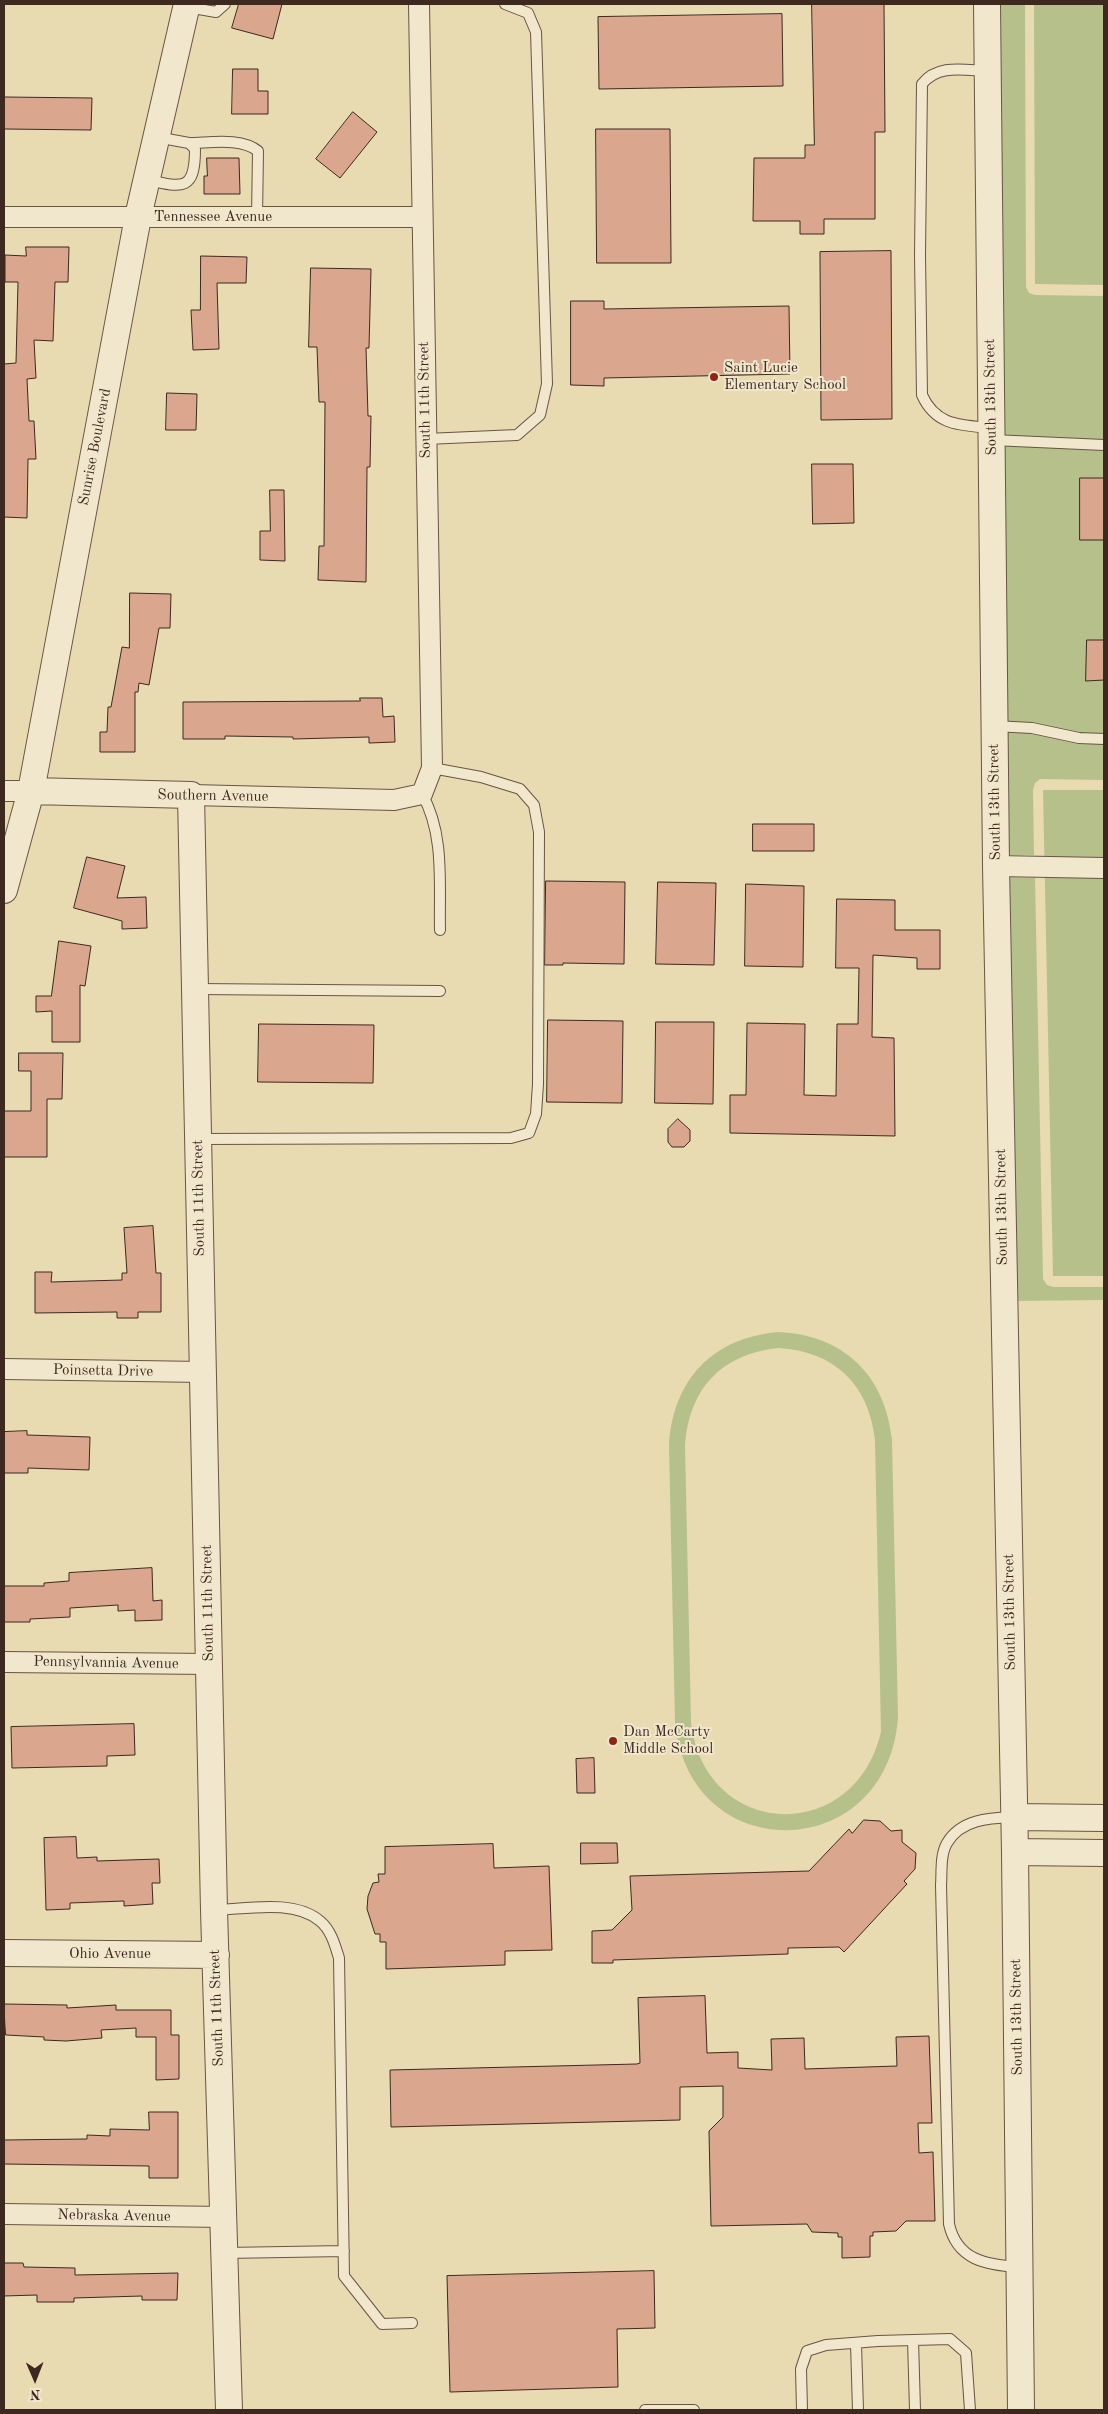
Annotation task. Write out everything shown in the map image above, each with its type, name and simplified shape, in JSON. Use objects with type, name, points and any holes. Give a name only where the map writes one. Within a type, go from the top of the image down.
[{"type":"street","name":"South 11th Street","points":[[419,4],[432,768],[422,794]]},
{"type":"street","name":"South 13th Street","points":[[987,4],[994,726],[1015,1852],[1021,2410]]},
{"type":"street","name":"Sunrise Boulevard","points":[[4,890],[31,791],[138,217],[186,5]]},
{"type":"street","name":"Tennessee Avenue","points":[[4,217],[422,217]]},
{"type":"street","name":"Southern Avenue","points":[[4,791],[394,800],[422,794]]},
{"type":"street","name":"South 11th Street","points":[[191,795],[214,1910],[228,2410]]},
{"type":"street","points":[[996,866],[1104,868]]},
{"type":"street","name":"Poinsetta Drive","points":[[4,1369],[203,1372]]},
{"type":"street","name":"Pennsylvannia Avenue","points":[[4,1662],[209,1664]]},
{"type":"street","points":[[1014,1817],[1104,1818]]},
{"type":"street","points":[[1015,1852],[1104,1853]]},
{"type":"street","name":"Ohio Avenue","points":[[4,1953],[216,1955]]},
{"type":"street","name":"Nebraska Avenue","points":[[4,2214],[224,2218]]},
{"type":"lane","points":[[186,5],[216,12],[225,4]]},
{"type":"lane","points":[[426,439],[517,435],[540,415],[547,384],[536,32],[528,13],[505,4]]},
{"type":"lane","points":[[987,71],[940,70],[928,77],[922,84],[920,254],[922,394],[927,406],[938,417],[991,434],[1104,444]]},
{"type":"lane","points":[[156,137],[189,142],[242,143],[258,150],[257,217]]},
{"type":"lane","points":[[147,180],[170,185],[181,185],[190,180],[193,173],[195,149],[189,142]]},
{"type":"lane","points":[[994,726],[1032,728],[1079,738],[1104,739]]},
{"type":"lane","points":[[198,1139],[511,1138],[529,1133],[536,1114],[538,1084],[540,832],[534,805],[520,789],[482,778],[432,768]]},
{"type":"lane","points":[[422,794],[429,806],[436,831],[440,930]]},
{"type":"lane","points":[[195,989],[440,991]]},
{"type":"lane","points":[[1014,1817],[983,1818],[965,1826],[954,1835],[947,1843],[943,1855],[941,1885],[950,2224],[952,2238],[959,2248],[978,2260],[1019,2267]]},
{"type":"lane","points":[[214,1910],[297,1909],[320,1921],[334,1939],[339,1958],[344,2276],[382,2324],[412,2323]]},
{"type":"lane","points":[[225,2253],[344,2251]]},
{"type":"lane","points":[[802,2410],[801,2369],[807,2350],[826,2345],[950,2339],[966,2353],[970,2410]]},
{"type":"lane","points":[[913,2340],[916,2410]]},
{"type":"lane","points":[[856,2344],[858,2410]]},
{"type":"lane","points":[[645,2410],[694,2410]]},
{"type":"green space","points":[[997,4],[1025,4],[1026,287],[1029,293],[1035,295],[1104,296],[1104,780],[1040,779],[1035,783],[1033,790],[1034,855],[1006,855]]},
{"type":"green space","points":[[1034,4],[1104,4],[1104,285],[1035,284]]},
{"type":"green space","points":[[1043,790],[1104,790],[1104,1276],[1053,1276]]},
{"type":"green space","points":[[1006,877],[1035,878],[1043,1279],[1047,1285],[1053,1287],[1104,1287],[1104,1300],[1014,1301]]},
{"type":"green space","points":[[778,1332],[801,1335],[822,1341],[841,1350],[857,1362],[870,1378],[880,1396],[888,1417],[892,1440],[898,1717],[886,1766],[861,1801],[827,1822],[788,1830],[749,1824],[714,1804],[688,1770],[675,1722],[669,1445],[672,1422],[678,1401],[688,1382],[700,1366],[716,1353],[734,1343],[755,1336]],"holes":[[[778,1348],[816,1356],[846,1374],[857,1388],[871,1420],[875,1440],[881,1732],[866,1769],[842,1795],[812,1810],[781,1814],[750,1807],[722,1789],[702,1761],[691,1722],[685,1445],[693,1407],[701,1391],[712,1377],[725,1366],[740,1358],[758,1352]]]},
{"type":"building","points":[[239,4],[282,4],[273,39],[232,28]]},
{"type":"building","points":[[812,4],[884,4],[885,132],[875,132],[875,219],[824,219],[824,234],[800,234],[800,221],[753,221],[754,158],[805,158],[805,145],[814,145]]},
{"type":"building","points":[[782,14],[783,86],[599,89],[598,17]]},
{"type":"building","points":[[233,69],[258,69],[258,91],[268,91],[268,114],[232,114]]},
{"type":"building","points":[[4,97],[92,98],[91,130],[4,129]]},
{"type":"building","points":[[353,112],[377,132],[340,178],[316,159]]},
{"type":"building","points":[[596,129],[670,129],[671,263],[597,263]]},
{"type":"building","points":[[207,158],[239,158],[240,194],[204,194]]},
{"type":"building","points":[[26,247],[69,247],[68,282],[55,282],[53,341],[34,340],[36,378],[27,379],[29,421],[34,421],[36,459],[28,459],[27,518],[4,517],[4,364],[16,363],[18,282],[5,282],[5,255],[26,256]]},
{"type":"building","points":[[891,251],[892,419],[821,420],[820,252]]},
{"type":"building","points":[[201,256],[247,257],[246,283],[217,283],[219,349],[193,350],[191,310],[200,310]]},
{"type":"building","points":[[311,268],[371,269],[369,348],[366,348],[368,416],[371,416],[370,467],[367,467],[366,582],[318,580],[319,546],[324,546],[325,402],[319,402],[317,347],[309,347]]},
{"type":"building","points":[[571,301],[604,301],[604,309],[789,306],[790,374],[604,378],[604,386],[571,385]]},
{"type":"building","points":[[167,393],[197,394],[196,430],[166,430]]},
{"type":"building","points":[[812,464],[853,464],[854,523],[813,524]]},
{"type":"building","points":[[1080,478],[1104,478],[1104,540],[1080,540]]},
{"type":"building","points":[[270,490],[284,490],[285,561],[260,560],[260,531],[270,531]]},
{"type":"building","points":[[130,593],[171,594],[170,628],[159,628],[149,685],[139,683],[138,692],[135,692],[135,752],[100,752],[100,732],[107,732],[108,707],[111,707],[122,647],[129,648]]},
{"type":"building","points":[[1087,640],[1104,640],[1104,680],[1086,681]]},
{"type":"building","points":[[360,698],[382,698],[383,717],[394,716],[395,742],[369,743],[369,737],[293,739],[293,737],[225,736],[225,739],[183,739],[183,702],[360,701]]},
{"type":"building","points":[[753,824],[814,824],[814,851],[753,851]]},
{"type":"building","points":[[87,857],[125,866],[117,898],[146,897],[147,928],[122,929],[122,921],[74,908]]},
{"type":"building","points":[[546,881],[625,882],[624,964],[563,963],[563,965],[545,965]]},
{"type":"building","points":[[658,882],[716,883],[714,965],[656,964]]},
{"type":"building","points":[[746,884],[804,886],[803,967],[745,966]]},
{"type":"building","points":[[837,899],[895,900],[895,930],[940,930],[940,969],[917,969],[917,958],[873,955],[872,1037],[894,1038],[895,1136],[730,1133],[730,1095],[746,1095],[747,1023],[805,1024],[804,1095],[836,1096],[837,1024],[858,1024],[859,968],[836,968]]},
{"type":"building","points":[[59,941],[91,946],[85,986],[80,985],[80,1042],[52,1042],[52,1011],[36,1012],[36,996],[51,996]]},
{"type":"building","points":[[548,1020],[623,1021],[622,1103],[547,1102]]},
{"type":"building","points":[[656,1022],[714,1022],[713,1104],[655,1103]]},
{"type":"building","points":[[259,1024],[374,1025],[373,1083],[258,1082]]},
{"type":"building","points":[[19,1053],[63,1053],[62,1099],[47,1099],[47,1157],[4,1157],[4,1111],[31,1111],[31,1071],[19,1071]]},
{"type":"building","points":[[678,1119],[690,1130],[690,1141],[684,1147],[672,1147],[668,1142],[668,1129]]},
{"type":"building","points":[[153,1226],[156,1273],[161,1273],[161,1312],[138,1312],[138,1318],[117,1318],[117,1312],[35,1313],[35,1272],[52,1272],[51,1282],[122,1280],[122,1273],[127,1273],[124,1228]]},
{"type":"building","points":[[27,1431],[27,1435],[90,1437],[89,1470],[28,1468],[28,1473],[4,1473],[4,1432]]},
{"type":"building","points":[[152,1568],[153,1601],[162,1600],[162,1620],[135,1621],[135,1610],[118,1611],[118,1605],[70,1608],[70,1617],[30,1619],[30,1622],[4,1622],[4,1586],[44,1586],[44,1583],[69,1581],[69,1573]]},
{"type":"building","points":[[134,1724],[135,1755],[107,1756],[107,1766],[12,1768],[11,1727]]},
{"type":"building","points":[[594,1758],[595,1793],[577,1793],[576,1759]]},
{"type":"building","points":[[864,1820],[880,1821],[891,1831],[902,1830],[902,1842],[916,1853],[915,1869],[904,1881],[907,1884],[844,1952],[839,1947],[788,1948],[788,1954],[613,1960],[613,1963],[592,1963],[592,1931],[612,1930],[632,1910],[630,1876],[809,1871],[849,1829],[852,1833]]},
{"type":"building","points":[[76,1837],[77,1858],[97,1857],[97,1861],[159,1859],[160,1883],[152,1883],[153,1904],[124,1906],[124,1901],[70,1903],[70,1909],[46,1910],[44,1838]]},
{"type":"building","points":[[581,1843],[617,1843],[618,1863],[581,1864]]},
{"type":"building","points":[[493,1844],[494,1868],[549,1866],[552,1950],[505,1951],[505,1965],[386,1969],[386,1942],[380,1942],[380,1934],[375,1934],[367,1909],[368,1896],[373,1883],[379,1882],[378,1874],[385,1874],[385,1847]]},
{"type":"building","points":[[705,1996],[707,2053],[738,2052],[738,2068],[772,2070],[771,2039],[804,2038],[805,2069],[897,2066],[896,2037],[929,2036],[932,2123],[918,2123],[919,2153],[933,2152],[935,2221],[906,2221],[896,2231],[873,2232],[873,2236],[870,2236],[870,2257],[842,2258],[842,2237],[838,2237],[838,2233],[812,2232],[807,2224],[711,2226],[709,2131],[723,2117],[723,2086],[680,2087],[680,2120],[391,2127],[390,2070],[637,2064],[640,2063],[638,1998]]},
{"type":"building","points":[[4,2004],[67,2005],[67,2008],[116,2005],[116,2010],[171,2010],[171,2035],[179,2035],[179,2079],[156,2080],[156,2037],[136,2037],[136,2028],[101,2030],[102,2038],[66,2041],[44,2040],[44,2037],[6,2035]]},
{"type":"building","points":[[149,2112],[178,2112],[178,2178],[149,2178],[149,2166],[4,2164],[4,2140],[87,2139],[87,2135],[110,2136],[110,2129],[149,2130]]},
{"type":"building","points":[[4,2263],[23,2263],[24,2267],[75,2268],[75,2275],[178,2273],[177,2300],[142,2300],[142,2296],[74,2298],[74,2302],[37,2302],[37,2295],[4,2296]]},
{"type":"building","points":[[654,2271],[655,2328],[617,2329],[618,2387],[450,2392],[447,2276]]},
{"type":"place","name":"Saint Lucie Elementary School","points":[[714,377]]},
{"type":"place","name":"Dan McCarty Middle School","points":[[613,1741]]}]
